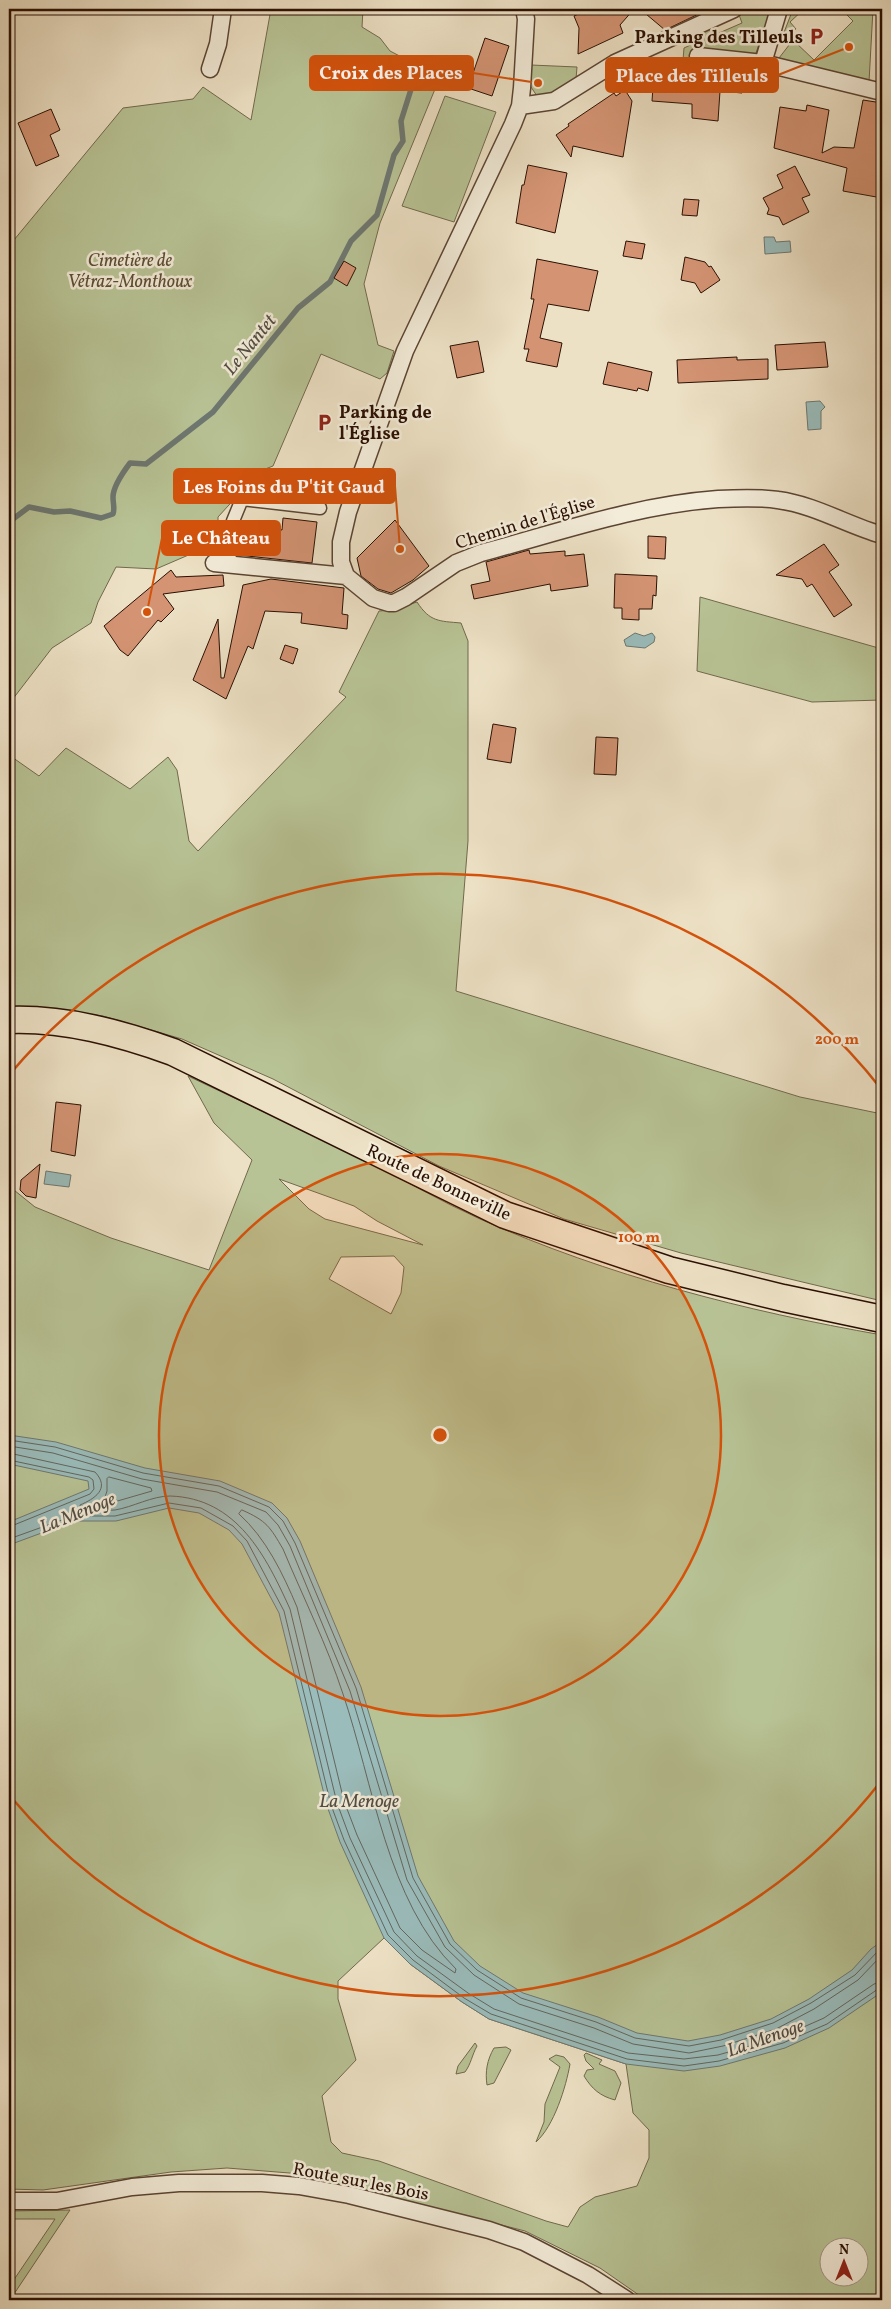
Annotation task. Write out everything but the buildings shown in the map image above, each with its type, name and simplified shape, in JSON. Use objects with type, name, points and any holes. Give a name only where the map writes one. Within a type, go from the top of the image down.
[{"type":"main road","name":"Route de Bonneville","points":[[9,1020],[30,1020],[93,1027],[173,1052],[447,1188],[505,1215],[556,1234],[720,1284],[882,1319]]},
{"type":"street","points":[[210,69],[218,44],[223,9]]},
{"type":"street","points":[[301,478],[261,476],[242,499],[233,521],[222,563],[346,576],[341,553],[343,529],[398,368],[520,106],[526,20],[524,9]]},
{"type":"street","points":[[520,106],[554,102],[615,63],[734,9]]},
{"type":"street","points":[[763,63],[779,9]]},
{"type":"street","points":[[698,56],[763,63],[882,92]]},
{"type":"street","name":"Chemin de l'Église","points":[[346,576],[373,598],[394,603],[456,563],[481,553],[641,509],[698,501],[738,498],[778,499],[807,506],[882,535]]},
{"type":"street","points":[[242,499],[320,508]]},
{"type":"street","name":"Route sur les Bois","points":[[9,2201],[57,2202],[132,2188],[179,2183],[262,2183],[299,2186],[349,2195],[489,2230],[524,2242],[580,2271],[627,2300]]},
{"type":"green space","name":"Cimetière de Vétraz-Monthoux","points":[[271,9],[363,9],[362,27],[380,38],[390,51],[440,77],[380,223],[364,284],[378,345],[394,351],[387,373],[380,379],[321,354],[273,466],[260,471],[218,517],[218,533],[221,541],[156,569],[116,567],[98,602],[91,623],[52,648],[9,704],[9,246],[123,108],[193,99],[203,87],[251,120]]},
{"type":"green space","points":[[746,9],[771,9],[755,56],[694,62],[683,60],[684,48],[695,43],[692,36],[715,27],[719,33],[742,23],[738,12]]},
{"type":"green space","points":[[793,9],[804,9],[790,22],[796,29],[787,38],[783,35]]},
{"type":"green space","points":[[845,9],[873,9],[869,82],[781,61],[779,58],[793,40],[814,60],[853,21],[843,11]]},
{"type":"green space","points":[[531,65],[577,67],[576,79],[551,97],[537,96],[529,84]]},
{"type":"green space","points":[[445,96],[496,112],[454,222],[402,206]]},
{"type":"green space","points":[[700,597],[882,649],[882,700],[812,702],[697,671]]},
{"type":"green space","points":[[417,602],[431,617],[447,622],[461,623],[468,641],[468,841],[456,991],[800,1097],[882,1114],[882,1301],[681,1253],[564,1219],[439,1166],[273,1079],[182,1039],[103,1016],[62,1010],[9,1006],[9,755],[39,776],[66,748],[130,789],[168,757],[177,770],[189,841],[198,851],[346,697],[339,692],[379,611],[392,610]]},
{"type":"green space","points":[[188,1076],[369,1162],[480,1219],[578,1258],[728,1303],[882,1335],[882,2300],[646,2300],[600,2268],[525,2231],[302,2174],[227,2168],[171,2172],[43,2190],[9,2189],[9,1186],[35,1207],[111,1238],[209,1270],[252,1160],[214,1123]],"holes":[[[279,1179],[354,1206],[377,1221],[423,1245],[325,1219],[309,1209]],[[394,1256],[404,1267],[401,1293],[391,1314],[329,1279],[341,1257]],[[384,1938],[410,1964],[489,2019],[626,2064],[633,2113],[649,2130],[649,2158],[637,2186],[595,2197],[580,2207],[568,2227],[546,2221],[379,2161],[342,2153],[331,2142],[322,2096],[356,2060],[338,1999],[338,1981]]]},
{"type":"green space","points":[[475,2043],[477,2046],[467,2069],[465,2072],[456,2074],[458,2066]]},
{"type":"green space","points":[[506,2047],[511,2050],[494,2083],[487,2085],[487,2066],[494,2048]]},
{"type":"green space","points":[[586,2053],[602,2060],[599,2064],[615,2071],[621,2083],[615,2100],[597,2091],[584,2076],[587,2070],[594,2069],[586,2061],[584,2055]]},
{"type":"green space","points":[[556,2055],[564,2057],[570,2064],[568,2073],[554,2116],[536,2142],[544,2122],[545,2104],[560,2067],[549,2059]]},
{"type":"green space","points":[[70,2210],[9,2300],[9,2287],[55,2219],[9,2219],[9,2211]]},
{"type":"water","points":[[764,237],[774,237],[776,242],[790,241],[791,252],[765,254]]},
{"type":"water","points":[[820,401],[825,407],[821,411],[821,429],[808,430],[806,402]]},
{"type":"water","points":[[635,633],[644,636],[652,633],[655,637],[654,642],[645,648],[626,646],[624,640]]},
{"type":"water","points":[[46,1171],[71,1175],[69,1187],[44,1184]]},
{"type":"water","name":"La Menoge","points":[[9,1435],[56,1442],[145,1468],[220,1481],[272,1503],[287,1518],[300,1541],[361,1687],[418,1876],[454,1941],[480,1966],[523,1993],[598,2017],[637,2033],[688,2041],[720,2035],[771,2019],[809,1999],[852,1970],[871,1949],[882,1941],[882,1992],[829,2028],[785,2048],[720,2066],[684,2071],[626,2064],[489,2019],[462,2002],[410,1964],[384,1938],[340,1842],[327,1806],[279,1613],[242,1544],[229,1530],[199,1513],[169,1508],[116,1521],[74,1521],[9,1545],[9,1522],[89,1489],[88,1481],[9,1464]]},
{"type":"waterway","name":"Le Nantet","points":[[9,522],[29,507],[54,512],[70,511],[101,518],[113,514],[115,489],[130,463],[146,464],[213,412],[298,308],[330,282],[351,241],[377,215],[394,155],[403,141],[401,121],[419,64]]},
{"type":"place","name":"Parking des Tilleuls","points":[[817,37]]},
{"type":"place","name":"Place des Tilleuls","points":[[849,47]]},
{"type":"place","name":"Croix des Places","points":[[538,83]]},
{"type":"place","name":"Parking de l'Église","points":[[325,422]]},
{"type":"place","name":"Les Foins du P'tit Gaud","points":[[400,549]]},
{"type":"place","name":"Le Château","points":[[147,612]]}]
